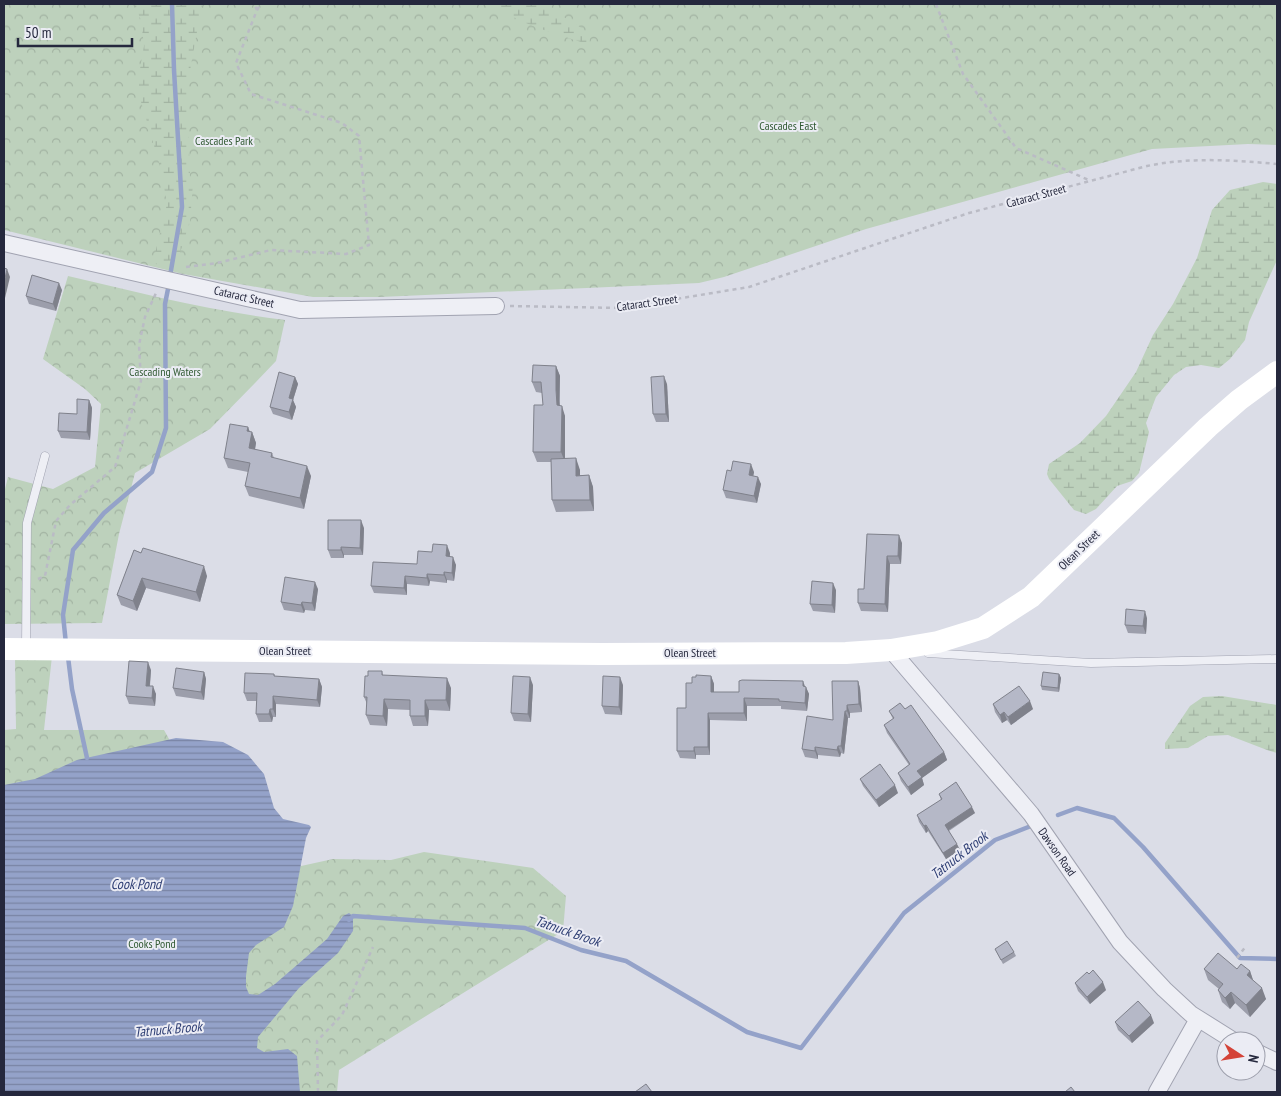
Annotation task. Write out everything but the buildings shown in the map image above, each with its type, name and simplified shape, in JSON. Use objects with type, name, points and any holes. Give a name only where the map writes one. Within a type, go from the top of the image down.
[{"type":"street","name":"Cataract Street","points":[[4,243],[300,310],[496,306]]},
{"type":"street","name":"Olean Street","points":[[15,649],[594,654],[846,653],[891,650],[938,642],[983,628],[1031,597],[1208,427],[1239,400],[1277,372]]},
{"type":"street","name":"Dawson Road","points":[[891,650],[1030,814],[1120,942],[1177,1002],[1198,1019],[1218,1031]]},
{"type":"street","points":[[1157,1092],[1198,1019]]},
{"type":"lane","points":[[15,649],[27,524],[45,456]]},
{"type":"lane","points":[[891,650],[1091,663],[1277,659]]},
{"type":"path","points":[[257,10],[261,4]]},
{"type":"path","points":[[936,4],[963,74],[1016,148],[1091,181]]},
{"type":"path","name":"Cataract Street","points":[[496,306],[621,308],[749,287],[969,213],[1147,166],[1177,161],[1215,159],[1277,164]]},
{"type":"path","points":[[1237,958],[1246,946]]},
{"type":"path","points":[[318,1092],[317,1041],[342,1015],[373,947]]},
{"type":"green space","points":[[4,4],[1277,4],[1277,145],[1248,144],[1152,149],[866,229],[724,277],[699,283],[380,297],[313,297],[183,274],[4,230]]},
{"type":"green space","points":[[134,4],[202,4],[187,87],[190,177],[193,183],[190,222],[177,262],[171,267],[163,268],[153,262],[167,204],[161,169],[139,95],[139,75],[144,46],[141,20]]},
{"type":"green space","points":[[498,4],[543,4],[583,29],[590,38],[589,45],[525,23],[504,11]]},
{"type":"green space","points":[[1263,182],[1277,184],[1277,260],[1249,322],[1245,340],[1230,359],[1219,368],[1201,365],[1186,367],[1174,375],[1156,397],[1146,423],[1149,432],[1139,473],[1132,481],[1117,486],[1096,509],[1086,514],[1074,510],[1049,479],[1047,474],[1049,464],[1080,443],[1106,416],[1136,372],[1153,335],[1173,304],[1197,258],[1212,210],[1230,190]]},
{"type":"green space","name":"Cascading Waters","points":[[68,276],[203,307],[285,320],[276,361],[210,429],[135,473],[119,534],[102,623],[4,624],[4,493],[8,477],[53,489],[95,467],[101,404],[85,389],[43,359]]},
{"type":"green space","name":"Cook Pond","points":[[52,656],[44,730],[164,730],[207,807],[292,868],[333,859],[391,860],[424,852],[533,868],[566,896],[563,931],[339,1070],[337,1092],[4,1092],[4,730],[16,729],[15,657]]},
{"type":"green space","points":[[1222,696],[1277,705],[1277,753],[1228,735],[1208,736],[1188,748],[1165,749],[1165,743],[1190,706],[1203,697]]},
{"type":"water","name":"Cook Pond","points":[[176,738],[223,742],[248,755],[264,774],[274,808],[283,819],[311,827],[306,838],[293,906],[284,927],[256,945],[249,953],[246,987],[249,994],[258,995],[275,984],[327,939],[343,916],[349,913],[353,916],[353,931],[338,953],[299,988],[258,1037],[257,1048],[264,1052],[288,1049],[297,1056],[300,1092],[4,1092],[4,785],[35,779],[77,760]]},
{"type":"waterway","points":[[170,276],[182,207],[172,4]]},
{"type":"waterway","points":[[66,644],[63,615],[73,550],[104,513],[152,472],[166,428],[165,304],[169,284]]},
{"type":"waterway","points":[[68,657],[72,689],[87,758]]},
{"type":"waterway","name":"Tatnuck Brook","points":[[1058,815],[1077,808],[1114,818],[1143,847],[1240,958],[1277,959]]},
{"type":"waterway","name":"Tatnuck Brook","points":[[349,920],[353,916],[525,928],[581,950],[626,961],[747,1032],[801,1048],[904,913],[995,840],[1031,826]]},
{"type":"park label","name":"Cascades East","points":[[788,126]]},
{"type":"park label","name":"Cascades Park","points":[[224,141]]},
{"type":"park label","name":"Cooks Pond","points":[[152,944]]}]
